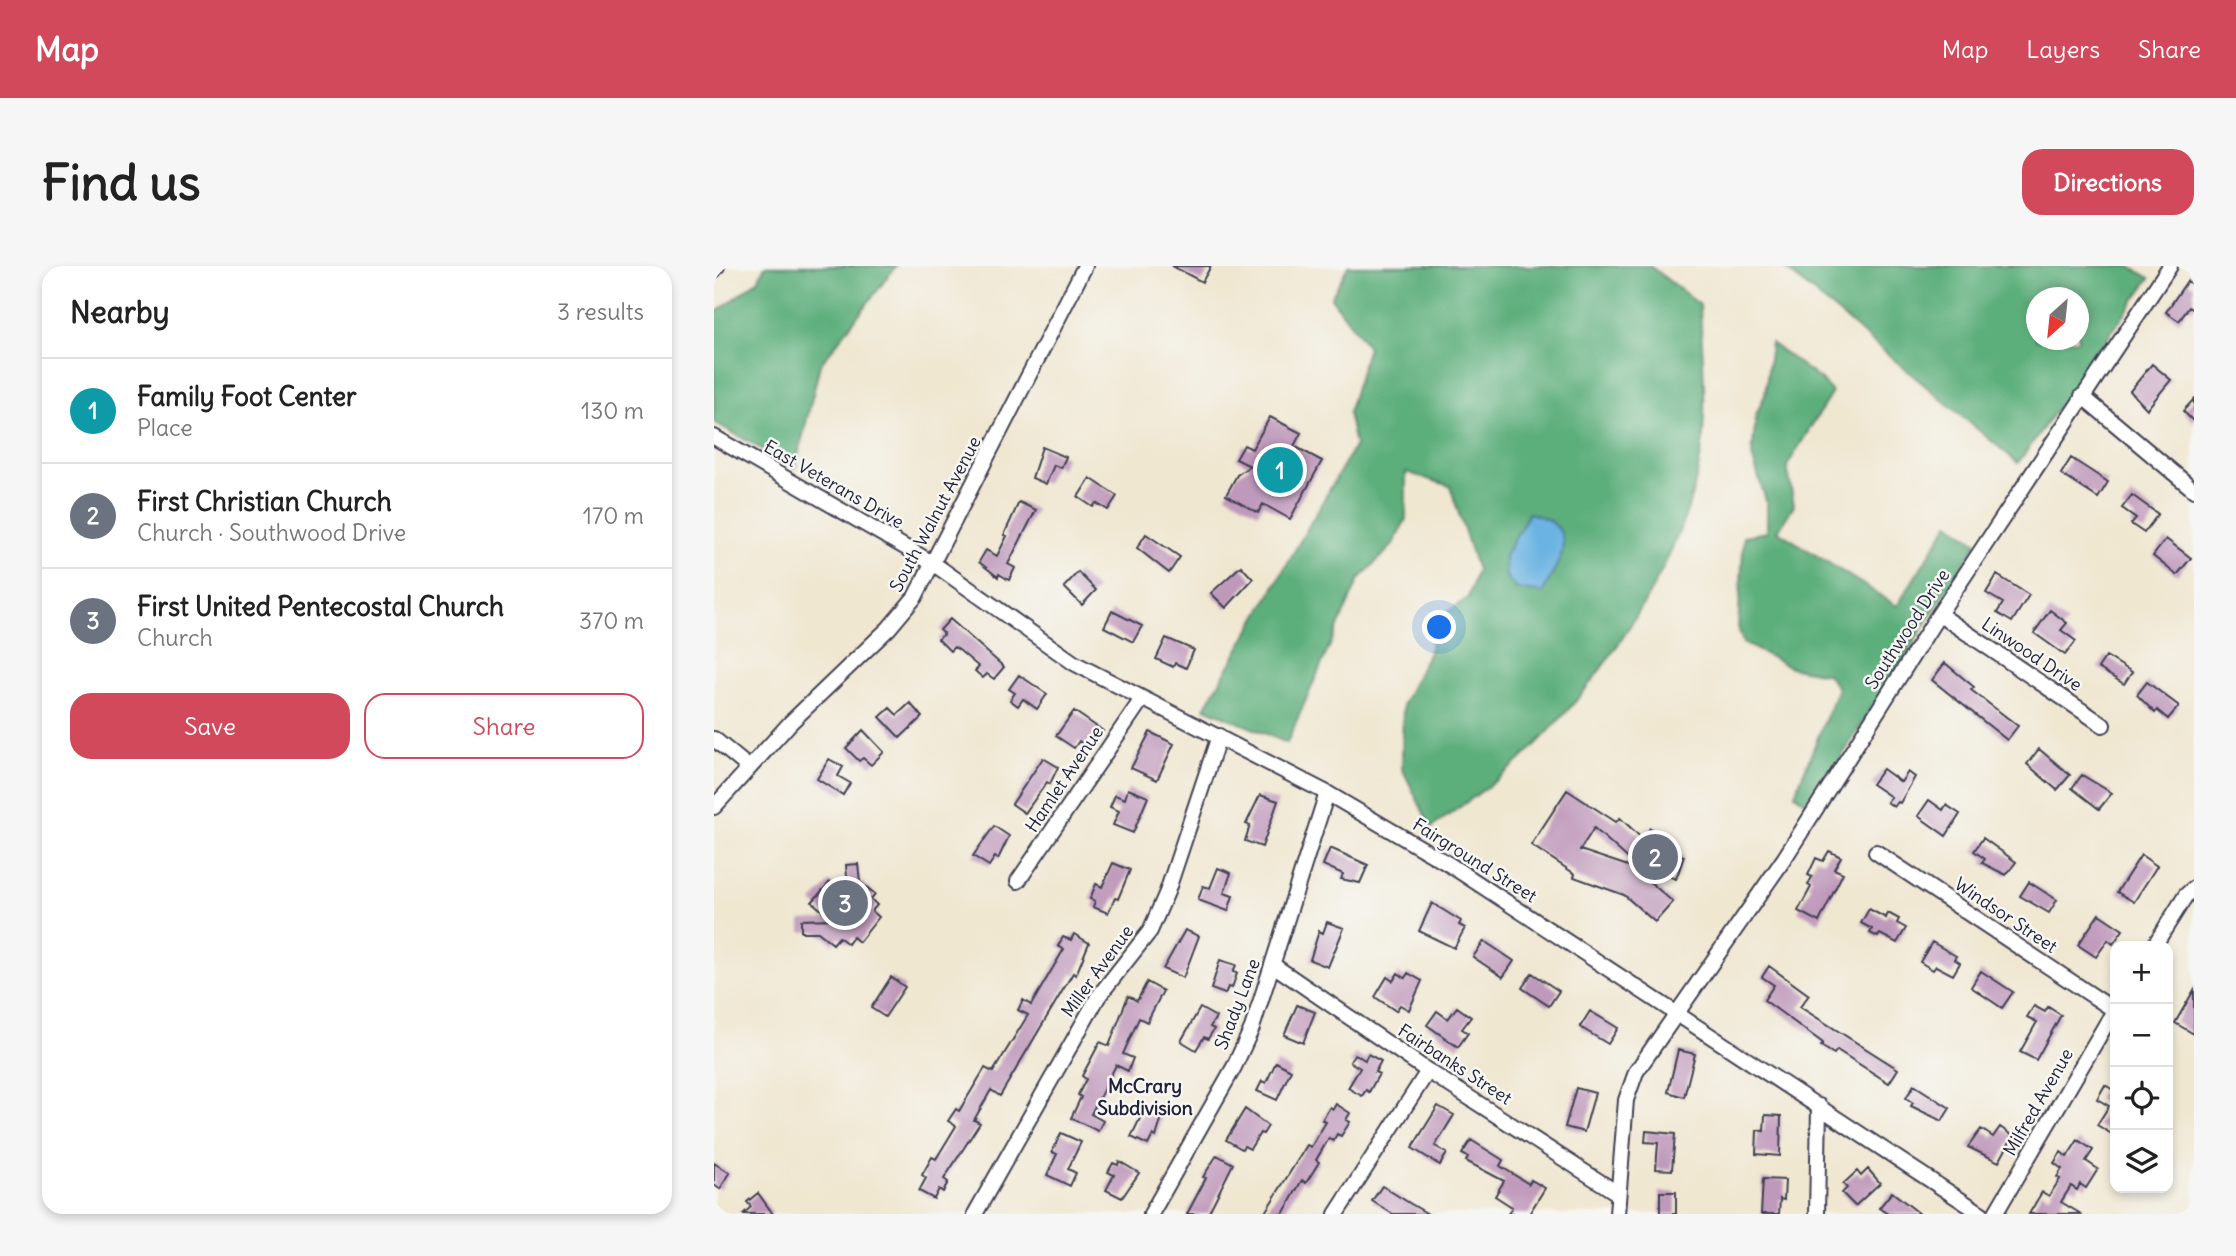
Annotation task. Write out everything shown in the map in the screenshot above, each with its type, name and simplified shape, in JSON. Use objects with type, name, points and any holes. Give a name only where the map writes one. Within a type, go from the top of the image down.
[{"type":"street","name":"South Walnut Avenue","points":[[714,807],[748,767],[889,628],[915,597],[1085,266]]},
{"type":"street","name":"Southwood Drive","points":[[1617,1214],[1626,1100],[1652,1048],[1784,859],[1939,614],[2171,266]]},
{"type":"street","points":[[2082,396],[2194,490]]},
{"type":"street","name":"East Veterans Drive","points":[[714,437],[934,564]]},
{"type":"street","name":"Fairground Street","points":[[934,564],[1074,663],[1327,793],[1450,865],[1982,1214]]},
{"type":"street","name":"Linwood Drive","points":[[1939,614],[2104,725]]},
{"type":"street","name":"Hamlet Avenue","points":[[1018,881],[1142,699]]},
{"type":"street","name":"Miller Avenue","points":[[975,1214],[1098,997],[1150,931],[1167,892],[1219,736]]},
{"type":"street","points":[[714,739],[748,767]]},
{"type":"street","name":"Shady Lane","points":[[1151,1214],[1234,1067],[1252,1028],[1327,793]]},
{"type":"street","name":"Windsor Street","points":[[1876,852],[2110,1007]]},
{"type":"street","points":[[2157,941],[2186,895],[2194,888]]},
{"type":"street","name":"Fairbanks Street","points":[[1273,965],[1429,1071],[1617,1193]]},
{"type":"street","name":"Milfred Avenue","points":[[1995,1214],[2110,1018]]},
{"type":"street","points":[[1336,1214],[1429,1071]]},
{"type":"street","points":[[1817,1214],[1819,1106]]},
{"type":"green space","points":[[765,266],[896,266],[820,365],[795,468],[714,422],[714,314],[758,280]]},
{"type":"green space","points":[[1348,266],[1650,266],[1700,305],[1704,399],[1701,454],[1692,495],[1677,537],[1657,579],[1608,659],[1550,730],[1510,769],[1431,828],[1402,768],[1403,704],[1429,652],[1437,619],[1468,598],[1477,570],[1450,486],[1406,472],[1406,519],[1392,546],[1359,579],[1287,743],[1205,708],[1355,445],[1348,413],[1368,347],[1331,298]]},
{"type":"green space","points":[[1782,266],[2129,266],[2150,278],[2018,463]]},
{"type":"green space","points":[[1771,343],[1821,380],[1832,392],[1787,466],[1794,505],[1778,531],[1897,606],[1949,523],[1977,543],[1810,806],[1795,794],[1838,688],[1827,674],[1793,668],[1743,643],[1738,627],[1744,536],[1767,532],[1767,504],[1752,456],[1756,415],[1765,395]]},
{"type":"water","points":[[1529,513],[1546,519],[1556,526],[1562,535],[1563,545],[1556,568],[1542,593],[1517,589],[1506,577],[1505,556]]},
{"type":"building","points":[[1172,266],[1211,266],[1202,282]]},
{"type":"building","points":[[2187,281],[2194,286],[2194,310],[2189,307],[2179,321],[2166,312]]},
{"type":"building","points":[[2152,364],[2171,380],[2147,409],[2130,391]]},
{"type":"building","points":[[2194,399],[2194,422],[2183,411]]},
{"type":"building","points":[[1270,417],[1301,433],[1294,446],[1322,461],[1290,519],[1263,504],[1258,513],[1226,495],[1237,475],[1250,466],[1236,459],[1244,445],[1252,449]]},
{"type":"building","points":[[1042,447],[1066,457],[1061,468],[1054,465],[1046,484],[1032,478]]},
{"type":"building","points":[[2071,458],[2108,482],[2098,498],[2061,474]]},
{"type":"building","points":[[1090,478],[1117,496],[1108,510],[1096,503],[1093,507],[1078,497]]},
{"type":"building","points":[[2132,495],[2158,514],[2144,533],[2131,524],[2136,518],[2122,508]]},
{"type":"building","points":[[1019,502],[1036,510],[1008,564],[1015,568],[1009,580],[999,574],[998,577],[979,562],[986,550],[997,556]]},
{"type":"building","points":[[1146,534],[1180,557],[1169,573],[1137,548]]},
{"type":"building","points":[[2166,539],[2191,558],[2177,575],[2153,556]]},
{"type":"building","points":[[1241,566],[1253,579],[1226,608],[1211,593]]},
{"type":"building","points":[[1078,572],[1096,590],[1082,605],[1064,587]]},
{"type":"building","points":[[1997,575],[2029,595],[2012,622],[1997,613],[2003,603],[1986,593]]},
{"type":"building","points":[[2050,610],[2067,623],[2061,630],[2076,641],[2065,655],[2034,633]]},
{"type":"building","points":[[1112,611],[1142,626],[1133,642],[1104,627]]},
{"type":"building","points":[[950,619],[1004,667],[994,679],[987,674],[983,678],[975,671],[979,667],[954,647],[950,651],[938,639],[944,634],[940,630]]},
{"type":"building","points":[[1166,638],[1194,650],[1186,668],[1175,663],[1173,667],[1156,659]]},
{"type":"building","points":[[2106,656],[2132,672],[2124,684],[2098,668]]},
{"type":"building","points":[[1945,663],[1974,687],[1971,690],[2018,726],[2007,740],[1932,680]]},
{"type":"building","points":[[1019,675],[1047,694],[1037,709],[1023,699],[1018,706],[1010,700],[1015,693],[1009,689]]},
{"type":"building","points":[[2147,682],[2179,706],[2168,719],[2157,710],[2155,713],[2137,695]]},
{"type":"building","points":[[910,703],[922,717],[900,738],[880,717],[890,708],[897,715]]},
{"type":"building","points":[[1074,711],[1103,731],[1090,748],[1079,741],[1074,748],[1056,736]]},
{"type":"building","points":[[863,730],[884,752],[871,765],[863,758],[859,761],[846,748]]},
{"type":"building","points":[[1150,732],[1174,744],[1157,780],[1131,768]]},
{"type":"building","points":[[2039,749],[2070,775],[2057,790],[2027,764]]},
{"type":"building","points":[[1043,758],[1058,767],[1050,784],[1047,782],[1025,813],[1012,804]]},
{"type":"building","points":[[829,759],[843,767],[838,776],[850,783],[843,795],[817,779]]},
{"type":"building","points":[[1883,769],[1901,782],[1908,772],[1915,777],[1900,803],[1894,807],[1887,802],[1891,797],[1872,784]]},
{"type":"building","points":[[2082,775],[2112,793],[2099,809],[2072,788]]},
{"type":"building","points":[[1128,789],[1148,797],[1133,833],[1113,825],[1119,811],[1110,807],[1115,795],[1125,799]]},
{"type":"building","points":[[1567,790],[1616,822],[1620,818],[1644,840],[1650,828],[1658,833],[1652,845],[1684,856],[1676,879],[1633,863],[1594,828],[1580,850],[1634,868],[1673,902],[1655,922],[1624,895],[1574,877],[1575,874],[1531,845]]},
{"type":"building","points":[[1260,795],[1278,801],[1262,847],[1245,841],[1250,825],[1246,824]]},
{"type":"building","points":[[1929,800],[1943,810],[1946,805],[1960,814],[1946,836],[1918,816]]},
{"type":"building","points":[[994,826],[1009,836],[998,859],[995,857],[989,866],[973,856]]},
{"type":"building","points":[[1983,838],[2016,862],[2006,875],[1982,863],[1985,859],[1974,851]]},
{"type":"building","points":[[1330,848],[1368,865],[1360,883],[1341,879],[1343,874],[1323,865]]},
{"type":"building","points":[[1829,851],[1841,857],[1834,869],[1843,873],[1819,922],[1798,911],[1811,887],[1808,885],[1812,877],[1808,875],[1816,858],[1823,861]]},
{"type":"building","points":[[2141,855],[2157,866],[2134,902],[2117,892]]},
{"type":"building","points":[[1113,863],[1130,870],[1118,899],[1115,898],[1108,913],[1093,907],[1095,901],[1090,899],[1096,884],[1102,887]]},
{"type":"building","points":[[858,864],[860,882],[875,894],[871,899],[877,905],[872,911],[879,917],[859,942],[853,937],[848,944],[839,937],[833,944],[818,932],[801,932],[801,920],[832,919],[812,902],[830,882],[849,899],[846,865]]},
{"type":"building","points":[[1218,868],[1231,873],[1224,893],[1233,896],[1228,911],[1198,900],[1203,886],[1210,888]]},
{"type":"building","points":[[2029,882],[2057,900],[2049,913],[2020,896]]},
{"type":"building","points":[[1432,903],[1461,921],[1459,925],[1465,928],[1454,948],[1419,931]]},
{"type":"building","points":[[1869,909],[1886,918],[1888,913],[1899,919],[1897,923],[1906,928],[1897,943],[1880,934],[1878,937],[1870,933],[1872,929],[1861,923]]},
{"type":"building","points":[[2099,914],[2123,930],[2115,941],[2108,940],[2096,957],[2078,945]]},
{"type":"building","points":[[1327,922],[1344,928],[1328,967],[1310,960],[1319,931],[1323,933]]},
{"type":"building","points":[[1185,930],[1199,936],[1183,978],[1163,969]]},
{"type":"building","points":[[1074,934],[1089,943],[1076,975],[1073,973],[1000,1096],[991,1090],[974,1120],[980,1123],[944,1179],[948,1182],[943,1192],[939,1189],[934,1199],[919,1191],[926,1178],[922,1175],[932,1157],[936,1159],[956,1126],[948,1121],[956,1109],[959,1111],[985,1068],[993,1072],[1028,1015],[1018,1010],[1023,1000],[1031,1005],[1064,949],[1058,946],[1063,937],[1071,940]]},
{"type":"building","points":[[1484,941],[1514,961],[1503,977],[1473,957]]},
{"type":"building","points":[[1932,942],[1956,956],[1954,959],[1960,963],[1953,975],[1936,966],[1933,970],[1920,962]]},
{"type":"building","points":[[1220,960],[1236,965],[1233,972],[1237,973],[1232,988],[1228,987],[1225,994],[1211,989]]},
{"type":"building","points":[[1769,966],[1809,995],[1800,1007],[1898,1069],[1889,1083],[1837,1050],[1834,1054],[1821,1046],[1823,1043],[1764,1000],[1774,985],[1762,977]]},
{"type":"building","points":[[1981,971],[2013,992],[2002,1008],[1971,987]]},
{"type":"building","points":[[1398,973],[1405,978],[1408,973],[1422,981],[1409,1010],[1400,1005],[1396,1011],[1375,997],[1387,977],[1393,981]]},
{"type":"building","points":[[1532,973],[1559,991],[1549,1006],[1522,988]]},
{"type":"building","points":[[891,977],[905,987],[885,1017],[871,1008]]},
{"type":"building","points":[[1147,982],[1163,991],[1147,1022],[1139,1018],[1123,1054],[1133,1058],[1128,1071],[1116,1065],[1091,1114],[1103,1121],[1098,1131],[1071,1118],[1086,1079],[1082,1076],[1100,1042],[1109,1046],[1128,996],[1137,1001]]},
{"type":"building","points":[[2194,990],[2194,1034],[2175,1023]]},
{"type":"building","points":[[1297,1005],[1315,1012],[1303,1043],[1284,1035]]},
{"type":"building","points":[[2034,1006],[2045,1012],[2048,1007],[2061,1015],[2036,1060],[2020,1052],[2037,1022],[2027,1017]]},
{"type":"building","points":[[1457,1007],[1471,1017],[1462,1029],[1468,1033],[1458,1047],[1427,1025],[1437,1011],[1448,1019]]},
{"type":"building","points":[[1200,1008],[1216,1017],[1210,1027],[1214,1029],[1208,1039],[1204,1037],[1196,1050],[1181,1041]]},
{"type":"building","points":[[1590,1011],[1618,1028],[1608,1044],[1580,1027]]},
{"type":"building","points":[[1678,1050],[1695,1054],[1684,1097],[1668,1092]]},
{"type":"building","points":[[1355,1054],[1365,1060],[1368,1054],[1381,1061],[1375,1072],[1379,1074],[1369,1092],[1366,1090],[1362,1096],[1348,1088],[1360,1068],[1350,1062]]},
{"type":"building","points":[[1276,1062],[1291,1070],[1277,1100],[1257,1091],[1262,1081],[1266,1083]]},
{"type":"building","points":[[1914,1085],[1950,1108],[1942,1121],[1911,1106],[1913,1103],[1906,1098]]},
{"type":"building","points":[[2105,1085],[2110,1088],[2110,1133],[2097,1125],[2109,1106],[2097,1099]]},
{"type":"building","points":[[1576,1088],[1595,1093],[1584,1132],[1565,1127]]},
{"type":"building","points":[[1336,1104],[1350,1113],[1346,1120],[1350,1122],[1341,1136],[1337,1134],[1333,1141],[1329,1138],[1316,1160],[1319,1162],[1306,1183],[1302,1180],[1283,1214],[1264,1214],[1307,1145],[1311,1147],[1326,1122],[1322,1120],[1330,1107],[1333,1109]]},
{"type":"building","points":[[1438,1106],[1454,1115],[1435,1146],[1447,1153],[1440,1165],[1412,1148]]},
{"type":"building","points":[[1145,1108],[1162,1117],[1156,1137],[1153,1135],[1148,1145],[1131,1137]]},
{"type":"building","points":[[1245,1109],[1268,1126],[1250,1149],[1244,1146],[1242,1149],[1226,1140]]},
{"type":"building","points":[[1765,1115],[1781,1116],[1780,1156],[1756,1154],[1757,1130],[1764,1131]]},
{"type":"building","points":[[2000,1127],[2013,1136],[1999,1162],[1968,1147],[1981,1129],[1993,1137]]},
{"type":"building","points":[[1646,1131],[1675,1134],[1672,1170],[1656,1169],[1658,1143],[1645,1142]]},
{"type":"building","points":[[1061,1133],[1081,1142],[1068,1169],[1076,1173],[1070,1186],[1047,1175],[1057,1154],[1052,1152]]},
{"type":"building","points":[[1471,1140],[1503,1160],[1500,1166],[1529,1184],[1531,1180],[1545,1188],[1529,1214],[1508,1214],[1512,1207],[1495,1196],[1504,1181],[1466,1161],[1468,1157],[1462,1154]]},
{"type":"building","points":[[2078,1140],[2093,1150],[2086,1161],[2098,1169],[2086,1188],[2080,1184],[2077,1190],[2071,1186],[2061,1202],[2081,1214],[2029,1214],[2042,1192],[2049,1196],[2060,1179],[2057,1177],[2062,1169],[2054,1163],[2061,1152],[2067,1157]]},
{"type":"building","points":[[1217,1155],[1233,1164],[1208,1214],[1187,1214],[1206,1178],[1203,1177]]},
{"type":"building","points":[[1119,1161],[1139,1173],[1122,1198],[1106,1190],[1114,1175],[1108,1172],[1113,1163],[1118,1165]]},
{"type":"building","points":[[714,1163],[730,1173],[720,1189],[714,1185]]},
{"type":"building","points":[[1868,1169],[1880,1183],[1855,1206],[1842,1193],[1847,1188],[1843,1184],[1857,1171],[1861,1176]]},
{"type":"building","points":[[1763,1179],[1785,1180],[1784,1200],[1780,1199],[1779,1214],[1761,1214]]},
{"type":"building","points":[[1382,1186],[1428,1214],[1393,1214],[1372,1201]]},
{"type":"building","points":[[1660,1192],[1676,1192],[1676,1214],[1660,1214]]},
{"type":"building","points":[[1892,1192],[1920,1214],[1888,1214],[1879,1208]]},
{"type":"building","points":[[758,1193],[773,1214],[743,1214],[751,1207],[747,1202]]},
{"type":"place","name":"Family Foot Center","points":[[1280,470]]},
{"type":"place","name":"First Christian Church","points":[[1655,857]]},
{"type":"place","name":"First United Pentecostal Church","points":[[845,903]]},
{"type":"district","name":"McCrary Subdivision","points":[[1145,1097]]}]
